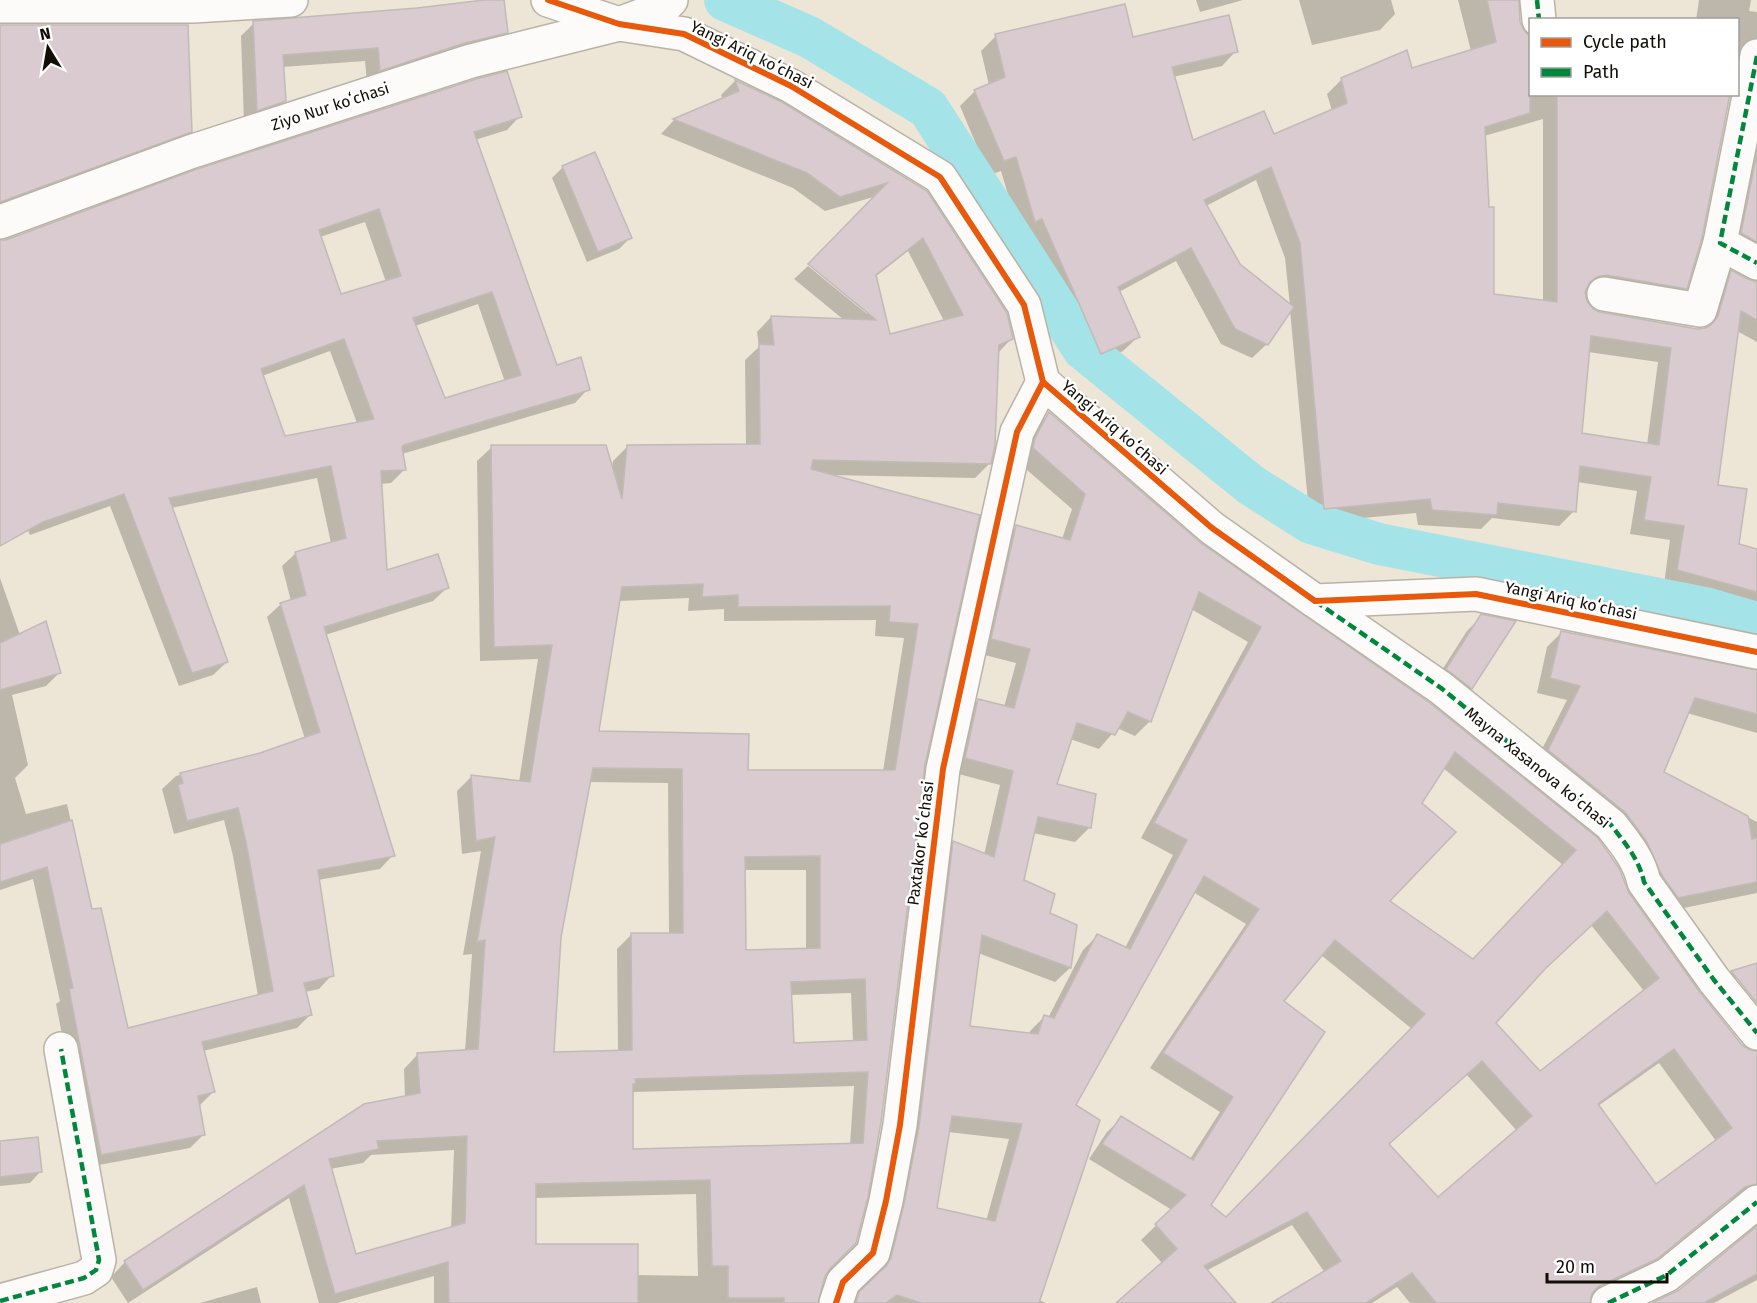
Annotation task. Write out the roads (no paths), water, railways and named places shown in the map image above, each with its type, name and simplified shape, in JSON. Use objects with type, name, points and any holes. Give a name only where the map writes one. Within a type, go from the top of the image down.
[{"type":"street","points":[[0,6],[193,6],[291,0]]},
{"type":"street","name":"Yangi Ariq koʻchasi","points":[[548,0],[619,24],[684,34],[791,86],[940,177],[1024,305],[1042,382],[1212,528],[1315,601],[1476,594],[1757,652]]},
{"type":"street","points":[[1537,0],[1539,18]]},
{"type":"street","name":"Ziyo Nur koʻchasi","points":[[0,222],[190,152],[471,61],[619,24],[668,4]]},
{"type":"street","points":[[1604,294],[1700,310],[1720,243],[1757,56]]},
{"type":"street","points":[[1720,243],[1757,263]]},
{"type":"street","name":"Paxtakor koʻchasi","points":[[836,1303],[843,1282],[873,1253],[886,1201],[900,1125],[943,769],[1017,432],[1042,382]]},
{"type":"street","name":"Mayna Xasanova koʻchasi","points":[[1315,601],[1441,688],[1611,825],[1632,852],[1644,882],[1714,980],[1757,1034]]},
{"type":"street","points":[[0,1301],[84,1278],[96,1270],[99,1260],[61,1049]]},
{"type":"street","points":[[1608,1303],[1667,1275],[1757,1202]]},
{"type":"waterway","points":[[725,0],[809,37],[928,108],[1083,349],[1251,485],[1311,523],[1379,544],[1705,608],[1757,623]]}]
